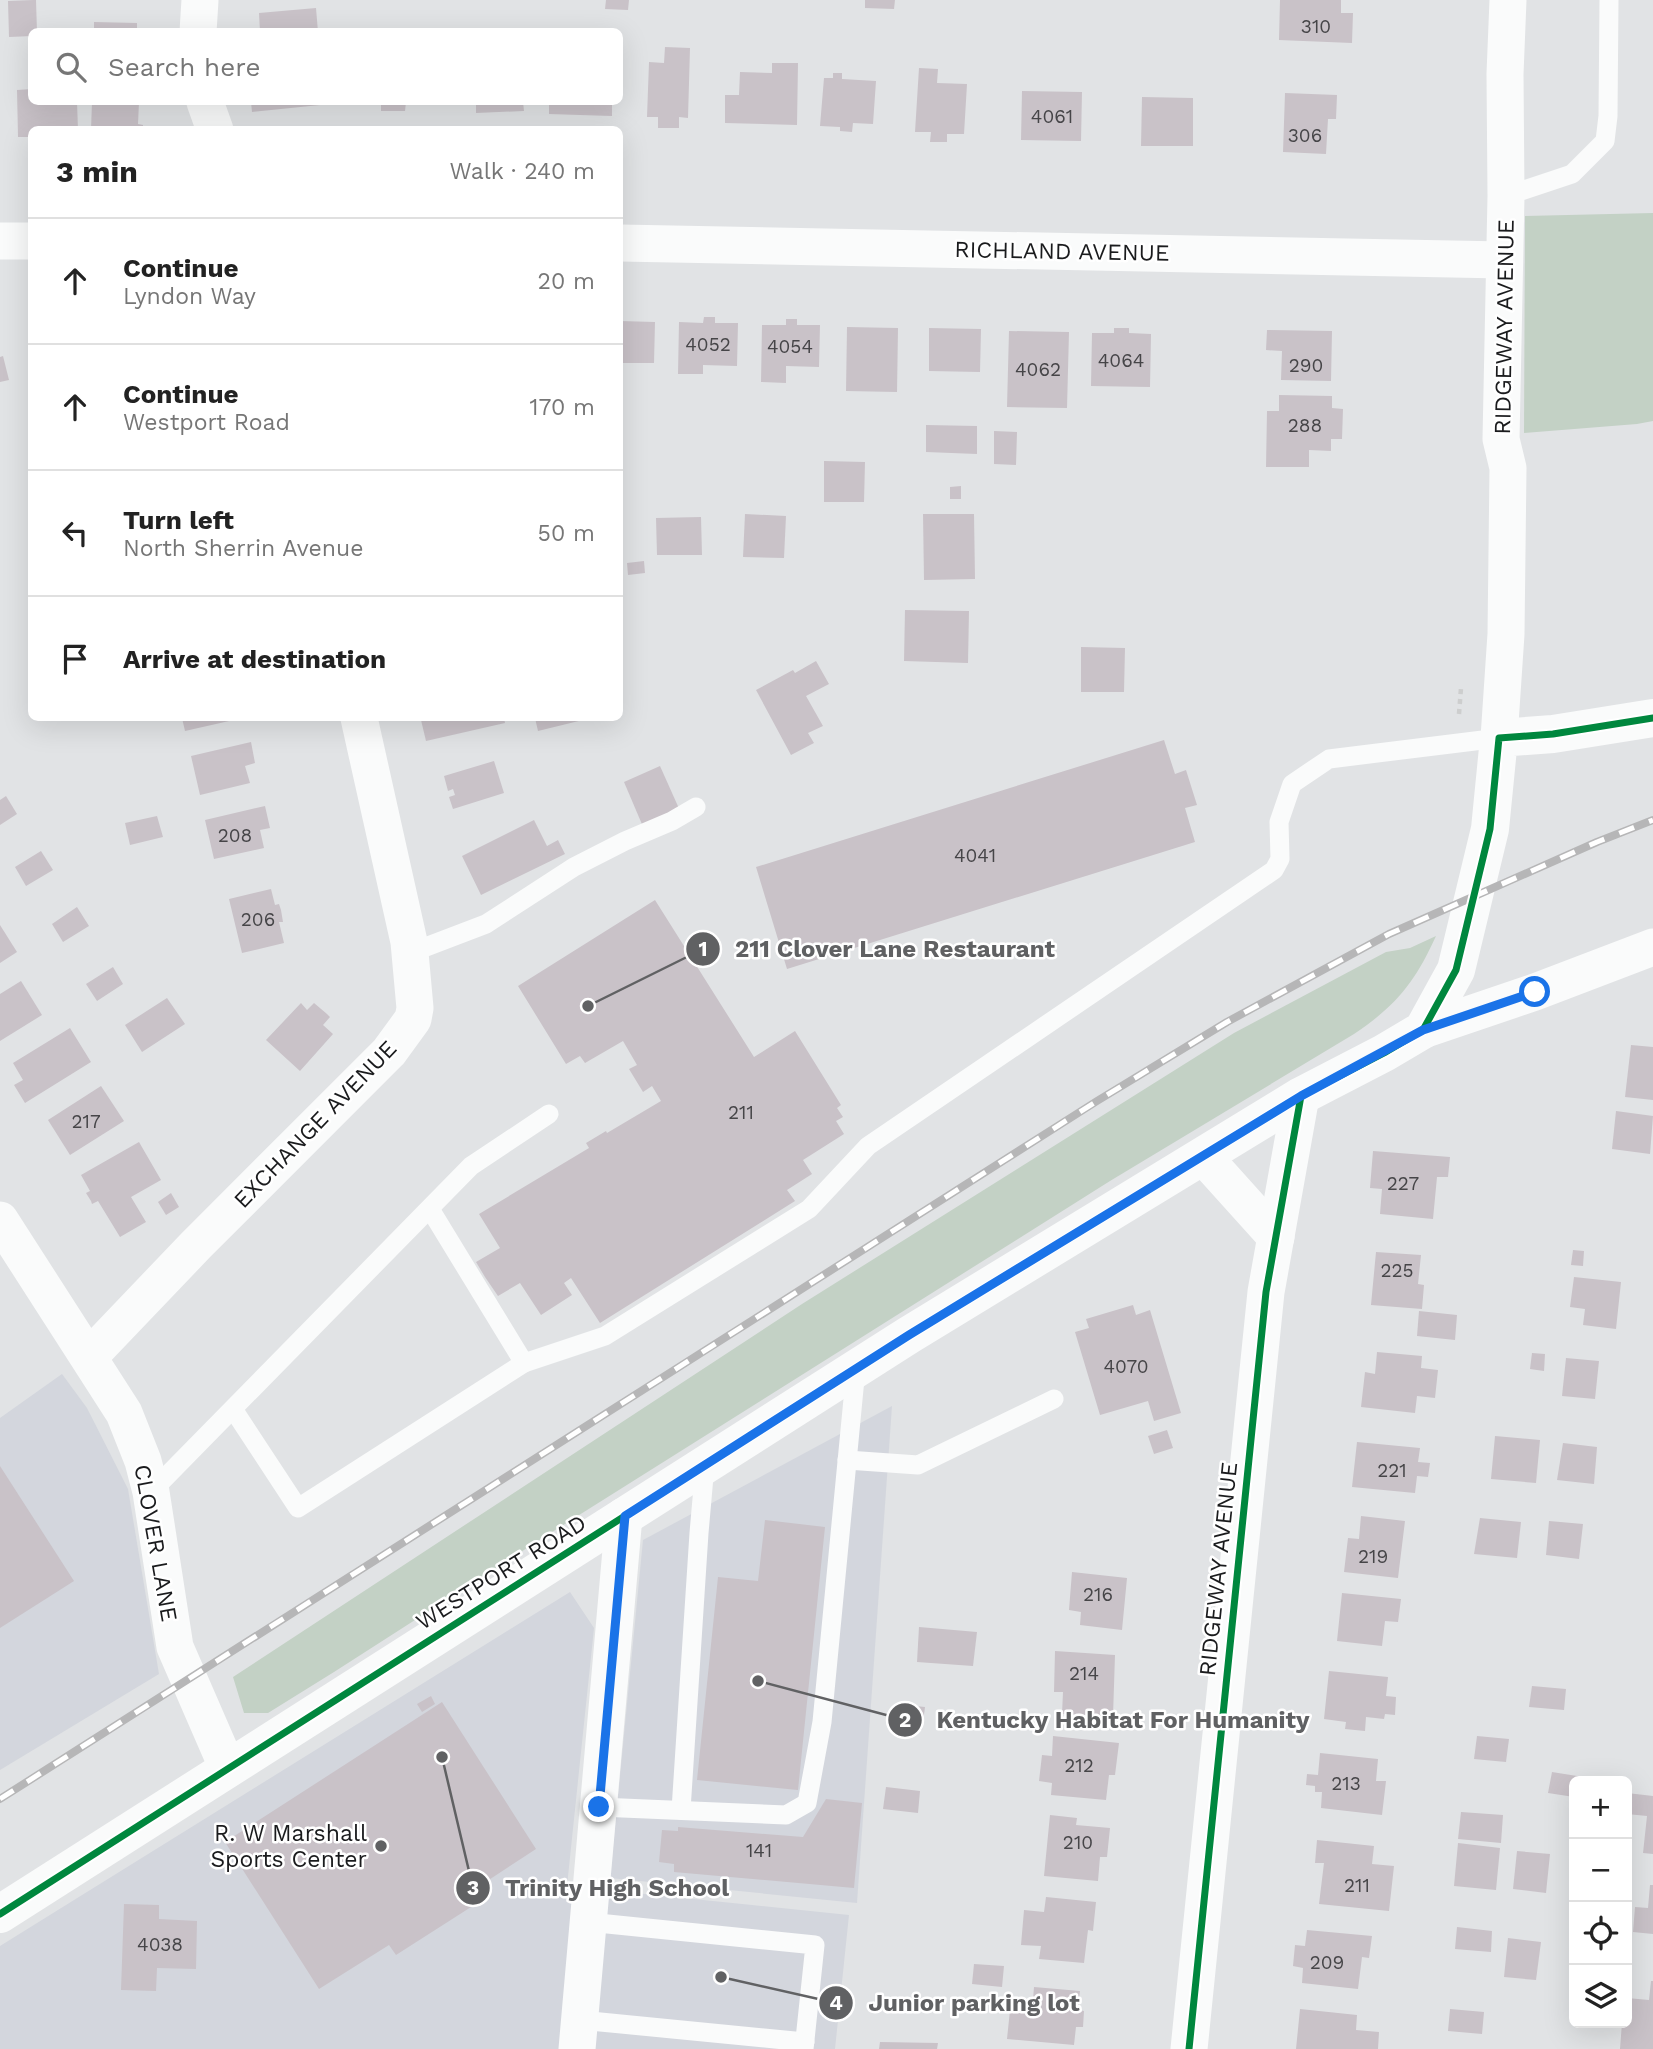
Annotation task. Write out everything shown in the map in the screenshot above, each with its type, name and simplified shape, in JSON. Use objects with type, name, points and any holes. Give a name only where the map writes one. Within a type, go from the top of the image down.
[{"type":"main road","points":[[1423,1030],[1456,970],[1490,829],[1499,738],[1553,734],[1653,718]]},
{"type":"main road","name":"WESTPORT ROAD","points":[[0,1914],[856,1368],[1301,1096],[1423,1030]]},
{"type":"street","points":[[198,28],[200,0]]},
{"type":"street","name":"RIDGEWAY AVENUE","points":[[1499,738],[1507,607],[1508,468],[1502,439],[1508,0]]},
{"type":"street","points":[[206,105],[214,126]]},
{"type":"street","points":[[0,241],[28,241]]},
{"type":"street","name":"RICHLAND AVENUE","points":[[623,243],[1504,260]]},
{"type":"street","name":"EXCHANGE AVENUE","points":[[89,1357],[196,1245],[389,1052],[413,1019],[415,1008],[410,953],[360,721]]},
{"type":"street","points":[[1423,1030],[1535,992],[1653,947]]},
{"type":"street","name":"RIDGEWAY AVENUE","points":[[1189,2049],[1266,1292],[1301,1096]]},
{"type":"street","points":[[1203,1156],[1276,1237]]},
{"type":"street","name":"CLOVER LANE","points":[[0,1220],[124,1413],[143,1461],[151,1492],[175,1647],[228,1769]]},
{"type":"street","points":[[579,2035],[625,1516]]},
{"type":"lane","points":[[1506,196],[1572,174],[1605,141],[1608,116],[1609,0]]},
{"type":"lane","points":[[233,1409],[298,1508],[524,1363],[606,1336],[809,1209],[868,1146],[1274,870],[1280,859],[1279,822],[1292,784],[1329,759],[1499,738]]},
{"type":"lane","points":[[410,953],[486,924],[574,867],[696,807]]},
{"type":"lane","points":[[151,1492],[471,1166],[550,1115]]},
{"type":"lane","points":[[430,1209],[524,1363]]},
{"type":"lane","points":[[599,1807],[786,1815],[807,1803],[822,1722],[856,1368]]},
{"type":"lane","points":[[847,1460],[918,1465],[1054,1399]]},
{"type":"lane","points":[[681,1810],[705,1465]]},
{"type":"lane","points":[[579,2035],[804,2045],[816,1945],[588,1922]]},
{"type":"shaded area","points":[[62,1374],[87,1408],[128,1489],[159,1674],[0,1770],[0,1418]]},
{"type":"shaded area","points":[[892,1406],[857,1903],[610,1878],[643,1540]]},
{"type":"shaded area","points":[[570,1592],[594,1628],[567,1886],[849,1915],[835,2049],[0,2049],[0,1946]]},
{"type":"green space","points":[[1653,213],[1653,421],[1524,433],[1525,216]]},
{"type":"green space","points":[[1436,936],[1420,967],[1403,991],[1382,1013],[1354,1034],[1110,1181],[268,1713],[244,1713],[233,1677],[802,1304],[1234,1033],[1386,952],[1410,948]]},
{"type":"building","points":[[36,0],[37,28],[28,28],[28,36],[9,37],[8,1]]},
{"type":"building","points":[[606,0],[629,0],[628,10],[605,9]]},
{"type":"building","points":[[865,0],[895,0],[894,9],[865,8]]},
{"type":"building","points":[[1280,0],[1341,0],[1341,13],[1353,13],[1352,43],[1279,40]]},
{"type":"building","points":[[316,8],[318,28],[260,28],[259,13]]},
{"type":"building","points":[[94,22],[137,23],[137,28],[94,28]]},
{"type":"building","points":[[665,47],[690,48],[688,118],[679,117],[679,128],[658,128],[658,117],[647,117],[649,62],[664,63]]},
{"type":"building","points":[[772,63],[798,63],[797,125],[725,123],[725,95],[739,95],[740,72],[772,73]]},
{"type":"building","points":[[919,68],[938,69],[937,83],[967,84],[964,134],[947,134],[947,142],[930,142],[931,132],[915,132]]},
{"type":"building","points":[[833,73],[842,73],[842,79],[876,81],[873,124],[853,123],[852,132],[840,131],[840,127],[820,126],[824,78],[833,78]]},
{"type":"building","points":[[28,89],[28,105],[77,105],[78,126],[28,126],[28,137],[18,137],[17,90]]},
{"type":"building","points":[[1022,91],[1082,92],[1081,141],[1021,140]]},
{"type":"building","points":[[1285,93],[1337,95],[1336,119],[1328,119],[1326,154],[1283,152]]},
{"type":"building","points":[[1142,97],[1193,98],[1193,146],[1141,146]]},
{"type":"building","points":[[92,105],[139,105],[138,124],[143,126],[91,126]]},
{"type":"building","points":[[251,105],[320,105],[252,112]]},
{"type":"building","points":[[381,105],[406,105],[405,111],[381,111]]},
{"type":"building","points":[[476,105],[523,105],[524,111],[476,113]]},
{"type":"building","points":[[549,105],[612,105],[612,116],[549,114]]},
{"type":"building","points":[[704,317],[715,317],[715,323],[738,323],[737,366],[703,365],[703,374],[678,374],[679,322],[703,323]]},
{"type":"building","points":[[786,319],[797,319],[797,325],[820,325],[819,367],[786,366],[786,383],[761,382],[762,325],[786,325]]},
{"type":"building","points":[[623,321],[655,322],[654,363],[623,363]]},
{"type":"building","points":[[847,327],[898,328],[897,392],[846,391]]},
{"type":"building","points":[[929,328],[981,329],[980,372],[929,371]]},
{"type":"building","points":[[1114,328],[1129,328],[1129,333],[1151,334],[1150,387],[1091,386],[1092,333],[1114,333]]},
{"type":"building","points":[[1267,330],[1332,331],[1331,381],[1281,380],[1282,351],[1266,350]]},
{"type":"building","points":[[1009,331],[1069,332],[1067,408],[1007,407]]},
{"type":"building","points":[[3,356],[9,380],[0,382],[0,357]]},
{"type":"building","points":[[1279,395],[1332,396],[1332,408],[1343,409],[1342,439],[1331,439],[1331,451],[1309,450],[1309,467],[1266,467],[1267,411],[1279,411]]},
{"type":"building","points":[[926,425],[977,426],[977,454],[926,452]]},
{"type":"building","points":[[994,431],[1017,432],[1016,465],[994,464]]},
{"type":"building","points":[[824,461],[865,462],[864,502],[824,502]]},
{"type":"building","points":[[961,486],[961,499],[950,499],[950,487]]},
{"type":"building","points":[[745,514],[786,516],[784,558],[743,557]]},
{"type":"building","points":[[923,514],[974,514],[975,579],[924,580]]},
{"type":"building","points":[[701,517],[702,555],[657,555],[656,518]]},
{"type":"building","points":[[644,561],[645,573],[628,575],[627,563]]},
{"type":"building","points":[[905,610],[969,611],[968,663],[904,661]]},
{"type":"building","points":[[1081,647],[1125,648],[1124,692],[1081,692]]},
{"type":"building","points":[[816,661],[829,684],[806,696],[823,726],[808,733],[814,743],[791,755],[756,690]]},
{"type":"building","points":[[183,721],[229,721],[185,731]]},
{"type":"building","points":[[421,721],[505,721],[505,723],[426,741]]},
{"type":"building","points":[[536,721],[579,721],[538,731]]},
{"type":"building","points":[[1164,740],[1175,774],[1186,770],[1197,805],[1185,808],[1195,842],[787,969],[756,867]]},
{"type":"building","points":[[251,742],[255,763],[245,766],[250,783],[200,795],[191,756]]},
{"type":"building","points":[[494,761],[504,793],[453,809],[449,797],[455,795],[453,789],[448,791],[444,776]]},
{"type":"building","points":[[660,766],[681,813],[644,829],[624,782]]},
{"type":"building","points":[[6,796],[17,814],[0,825],[0,800]]},
{"type":"building","points":[[265,806],[270,828],[260,830],[264,848],[214,859],[205,820]]},
{"type":"building","points":[[157,816],[163,837],[130,845],[125,823]]},
{"type":"building","points":[[534,820],[547,846],[558,840],[565,854],[481,895],[462,856]]},
{"type":"building","points":[[41,851],[53,870],[26,886],[15,867]]},
{"type":"building","points":[[271,889],[275,905],[279,904],[281,910],[283,922],[279,922],[284,943],[242,953],[229,899]]},
{"type":"building","points":[[655,900],[754,1057],[795,1031],[841,1105],[837,1108],[843,1117],[836,1121],[844,1134],[803,1160],[812,1174],[787,1190],[795,1201],[600,1323],[571,1278],[564,1283],[572,1295],[541,1315],[520,1283],[498,1296],[485,1277],[476,1262],[500,1248],[479,1214],[589,1148],[586,1143],[661,1101],[652,1086],[643,1092],[629,1069],[637,1065],[623,1041],[585,1063],[580,1056],[566,1064],[518,986]]},
{"type":"building","points":[[77,907],[89,926],[63,942],[52,924]]},
{"type":"building","points":[[0,925],[17,952],[0,963]]},
{"type":"building","points":[[113,967],[123,984],[97,1001],[86,984]]},
{"type":"building","points":[[21,981],[42,1015],[0,1041],[0,994]]},
{"type":"building","points":[[167,998],[185,1024],[142,1052],[125,1025]]},
{"type":"building","points":[[301,1003],[307,1010],[314,1003],[327,1014],[330,1017],[323,1025],[333,1034],[300,1071],[266,1040]]},
{"type":"building","points":[[70,1028],[91,1062],[25,1103],[14,1085],[23,1080],[13,1063]]},
{"type":"building","points":[[1631,1045],[1653,1047],[1653,1100],[1625,1097]]},
{"type":"building","points":[[101,1086],[124,1121],[70,1155],[48,1120]]},
{"type":"building","points":[[1616,1111],[1653,1116],[1650,1154],[1612,1149]]},
{"type":"building","points":[[139,1142],[161,1180],[131,1197],[146,1222],[120,1237],[98,1201],[92,1204],[86,1193],[90,1191],[81,1175]]},
{"type":"building","points":[[1373,1151],[1450,1157],[1448,1177],[1437,1177],[1433,1219],[1380,1214],[1382,1189],[1370,1188]]},
{"type":"building","points":[[171,1193],[179,1207],[166,1215],[158,1202]]},
{"type":"building","points":[[1573,1250],[1584,1251],[1583,1266],[1571,1265]]},
{"type":"building","points":[[1376,1252],[1421,1255],[1418,1284],[1424,1285],[1422,1309],[1371,1305]]},
{"type":"building","points":[[1574,1277],[1621,1282],[1616,1329],[1583,1325],[1585,1309],[1570,1307]]},
{"type":"building","points":[[1133,1305],[1136,1315],[1150,1310],[1181,1413],[1154,1421],[1148,1401],[1100,1415],[1075,1332],[1089,1328],[1086,1319]]},
{"type":"building","points":[[1419,1311],[1457,1315],[1455,1340],[1417,1336]]},
{"type":"building","points":[[1377,1352],[1422,1356],[1421,1368],[1438,1370],[1435,1398],[1417,1396],[1415,1413],[1361,1407],[1365,1372],[1375,1374]]},
{"type":"building","points":[[1532,1353],[1545,1354],[1544,1371],[1530,1369]]},
{"type":"building","points":[[1566,1358],[1599,1361],[1595,1399],[1562,1396]]},
{"type":"building","points":[[1167,1430],[1173,1448],[1154,1454],[1148,1436]]},
{"type":"building","points":[[1495,1436],[1540,1440],[1536,1483],[1491,1479]]},
{"type":"building","points":[[1357,1442],[1420,1448],[1418,1462],[1430,1463],[1428,1477],[1417,1476],[1415,1493],[1352,1487]]},
{"type":"building","points":[[1563,1443],[1597,1447],[1594,1484],[1557,1480]]},
{"type":"building","points":[[0,1466],[74,1581],[0,1628]]},
{"type":"building","points":[[1361,1516],[1405,1521],[1398,1578],[1344,1572],[1348,1538],[1359,1539]]},
{"type":"building","points":[[1480,1518],[1521,1522],[1517,1558],[1474,1554]]},
{"type":"building","points":[[765,1520],[825,1527],[798,1790],[697,1780],[718,1577],[758,1581]]},
{"type":"building","points":[[1549,1521],[1583,1524],[1579,1559],[1546,1555]]},
{"type":"building","points":[[1072,1572],[1127,1578],[1122,1630],[1080,1625],[1081,1612],[1069,1610]]},
{"type":"building","points":[[1342,1593],[1401,1599],[1398,1622],[1385,1621],[1382,1646],[1337,1641]]},
{"type":"building","points":[[919,1627],[977,1632],[973,1666],[917,1662]]},
{"type":"building","points":[[1055,1651],[1115,1655],[1113,1716],[1062,1714],[1063,1692],[1054,1692]]},
{"type":"building","points":[[1329,1671],[1388,1677],[1386,1696],[1396,1697],[1395,1715],[1385,1714],[1384,1719],[1366,1717],[1365,1731],[1345,1729],[1346,1722],[1324,1719]]},
{"type":"building","points":[[1532,1686],[1566,1689],[1564,1710],[1529,1707]]},
{"type":"building","points":[[431,1696],[435,1704],[422,1712],[417,1704]]},
{"type":"building","name":"R. W Marshall Sports Center","points":[[442,1702],[536,1849],[475,1889],[482,1900],[396,1955],[389,1945],[319,1989],[225,1842]]},
{"type":"building","points":[[895,1704],[925,1707],[922,1730],[892,1727]]},
{"type":"building","points":[[1053,1736],[1119,1743],[1115,1775],[1109,1775],[1106,1800],[1051,1795],[1052,1783],[1039,1781],[1042,1755],[1052,1756]]},
{"type":"building","points":[[1477,1736],[1509,1739],[1506,1762],[1474,1759]]},
{"type":"building","points":[[1320,1753],[1378,1759],[1376,1781],[1386,1781],[1382,1815],[1321,1808],[1322,1792],[1315,1792],[1315,1786],[1306,1785],[1307,1774],[1318,1775]]},
{"type":"building","points":[[1552,1772],[1577,1776],[1569,1776],[1569,1796],[1548,1793]]},
{"type":"building","points":[[886,1787],[920,1791],[918,1813],[883,1809]]},
{"type":"building","points":[[1632,1794],[1653,1796],[1653,1854],[1643,1853],[1647,1816],[1632,1814]]},
{"type":"building","points":[[826,1799],[862,1803],[854,1888],[674,1872],[674,1864],[659,1862],[662,1830],[678,1831],[678,1827],[803,1837]]},
{"type":"building","points":[[1461,1812],[1503,1815],[1501,1843],[1458,1839]]},
{"type":"building","points":[[1050,1815],[1077,1818],[1076,1825],[1110,1828],[1107,1857],[1100,1857],[1098,1881],[1044,1876]]},
{"type":"building","points":[[1317,1840],[1374,1846],[1372,1864],[1394,1866],[1389,1911],[1319,1904],[1324,1863],[1315,1863]]},
{"type":"building","points":[[1458,1843],[1500,1848],[1496,1890],[1454,1886]]},
{"type":"building","points":[[1517,1851],[1550,1854],[1546,1893],[1513,1889]]},
{"type":"building","points":[[1650,1885],[1653,1885],[1653,1934],[1633,1932],[1635,1907],[1648,1908]]},
{"type":"building","points":[[1046,1897],[1096,1902],[1093,1931],[1088,1930],[1084,1963],[1039,1959],[1041,1946],[1021,1945],[1024,1910],[1044,1912]]},
{"type":"building","points":[[124,1904],[159,1905],[159,1919],[197,1921],[196,1969],[157,1968],[156,1991],[121,1990]]},
{"type":"building","points":[[1457,1927],[1492,1931],[1491,1952],[1455,1949]]},
{"type":"building","points":[[1307,1930],[1372,1936],[1369,1958],[1362,1957],[1358,1989],[1302,1983],[1303,1968],[1293,1966],[1295,1945],[1305,1946]]},
{"type":"building","points":[[1508,1938],[1541,1942],[1536,1980],[1504,1977]]},
{"type":"building","points":[[974,1964],[1004,1966],[1002,1987],[972,1984]]},
{"type":"building","points":[[1653,1981],[1653,2049],[1620,2049],[1622,2028],[1632,2028],[1632,1998],[1649,2000]]},
{"type":"building","points":[[1034,1987],[1080,1991],[1078,2010],[1084,2011],[1083,2027],[1076,2027],[1074,2045],[1007,2039],[1010,2010],[1032,2012]]},
{"type":"building","points":[[1300,2009],[1357,2015],[1356,2030],[1379,2032],[1378,2049],[1296,2049]]},
{"type":"building","points":[[1450,2009],[1484,2012],[1482,2034],[1448,2031]]},
{"type":"building","points":[[880,2042],[938,2043],[937,2049],[879,2049]]},
{"type":"railway","points":[[0,1799],[1097,1101],[1227,1022],[1389,934],[1653,820]]},
{"type":"cycle path","points":[[0,1914],[909,1335],[1301,1096],[1423,1030],[1456,970],[1490,829],[1499,738],[1553,734],[1653,718]]},
{"type":"cycle path","points":[[1189,2049],[1266,1292],[1301,1096]]},
{"type":"place","name":"211 Clover Lane Restaurant","points":[[588,1006]]},
{"type":"place","name":"Kentucky Habitat For Humanity","points":[[758,1681]]},
{"type":"place","name":"Trinity High School","points":[[442,1757]]},
{"type":"place","name":"R. W Marshall Sports Center","points":[[381,1846]]},
{"type":"place","name":"Junior parking lot","points":[[721,1977]]},
{"type":"route","points":[[599,1807],[625,1516],[909,1335],[1301,1096],[1423,1030],[1535,992]]}]
